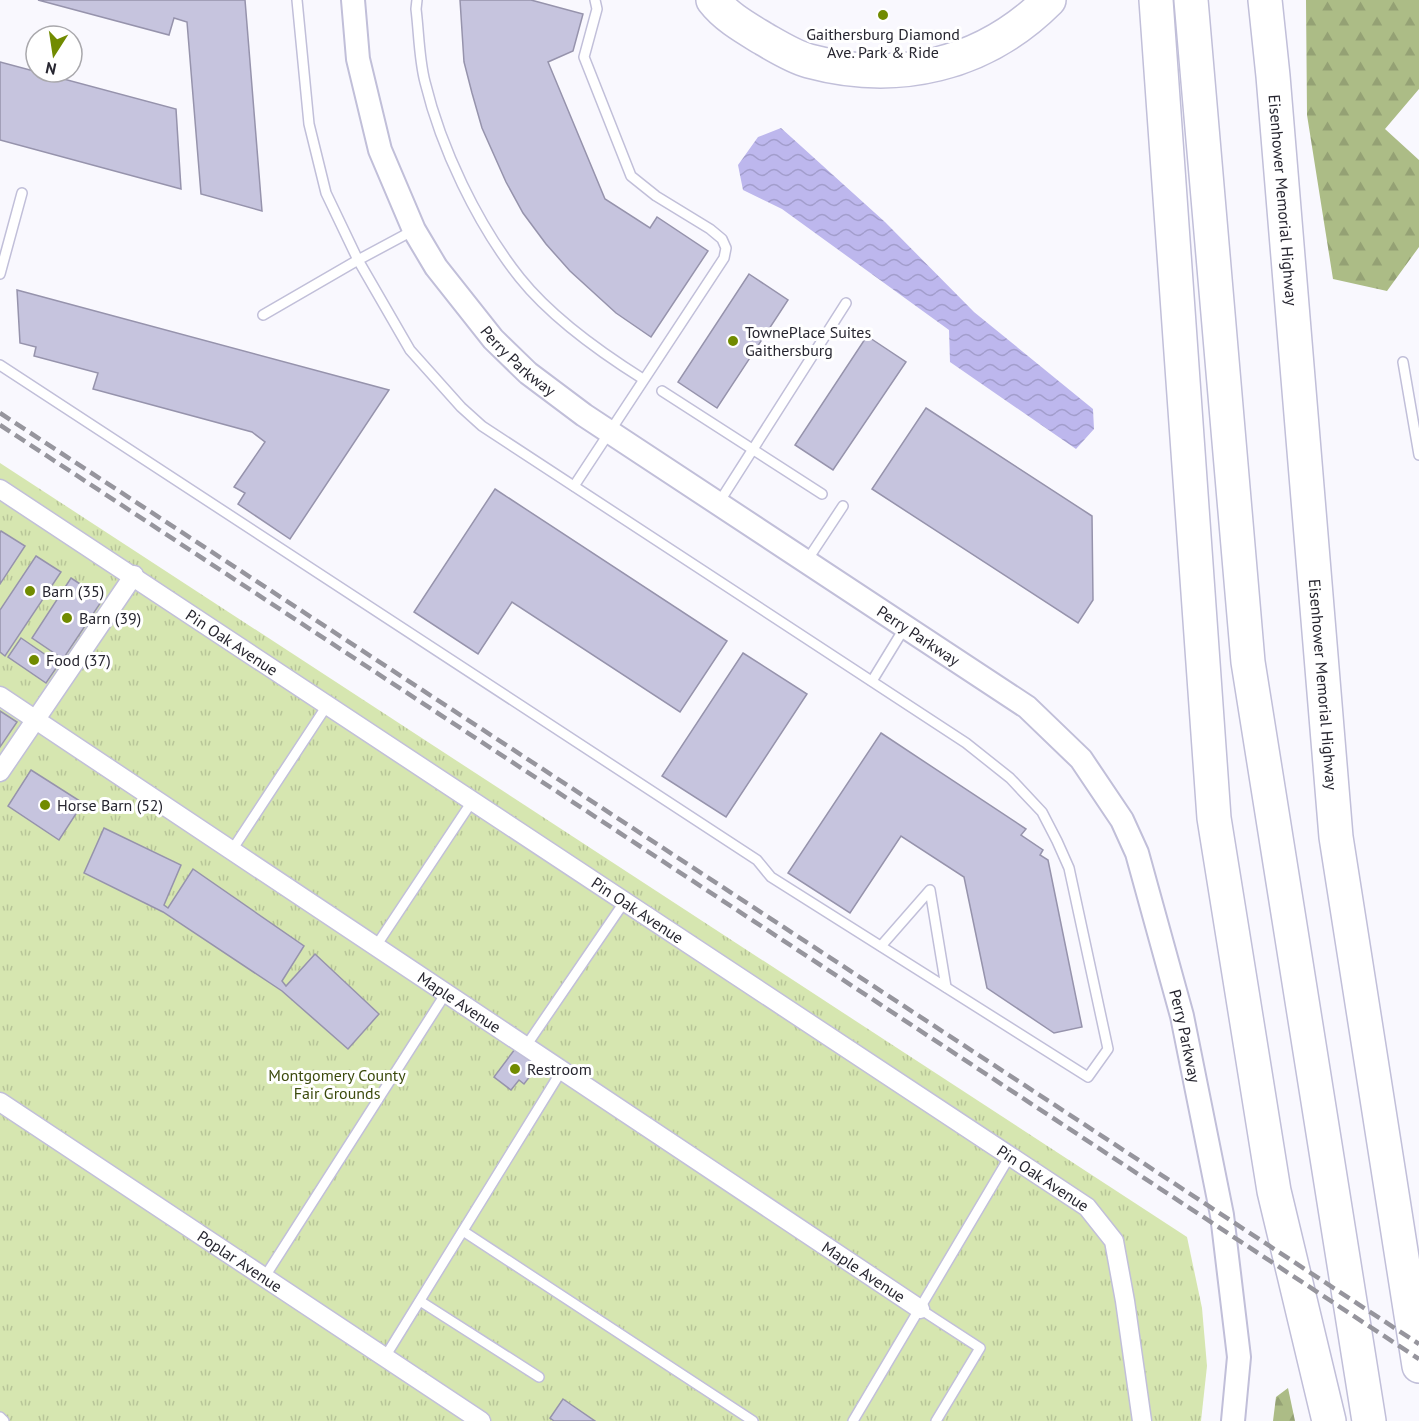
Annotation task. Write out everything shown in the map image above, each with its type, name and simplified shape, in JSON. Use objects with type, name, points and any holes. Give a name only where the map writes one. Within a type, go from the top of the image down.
[{"type":"highway","points":[[713,0],[738,24],[807,60],[869,72],[933,67],[998,42],[1029,20],[1049,0]]},
{"type":"highway","points":[[1156,0],[1214,818],[1274,1191],[1329,1421]]},
{"type":"highway","points":[[1191,0],[1248,662],[1369,1421]]},
{"type":"highway","name":"Eisenhower Memorial Highway","points":[[1264,0],[1273,76],[1336,837],[1419,1366]]},
{"type":"street","name":"Perry Parkway","points":[[353,0],[358,59],[380,150],[414,230],[436,267],[493,339],[528,373],[609,432],[1027,707],[1081,759],[1122,820],[1137,853],[1182,1016],[1222,1215],[1239,1357],[1233,1421]]},
{"type":"street","name":"Pin Oak Avenue","points":[[0,489],[134,575],[1088,1207],[1113,1240],[1125,1301],[1142,1421]]},
{"type":"street","points":[[0,772],[134,575]]},
{"type":"street","name":"Maple Avenue","points":[[0,696],[920,1309]]},
{"type":"street","name":"Poplar Avenue","points":[[1,1106],[481,1421]]},
{"type":"lane","points":[[0,365],[757,860],[771,876],[1088,1077],[1108,1049],[1069,868],[1042,812],[1010,778],[966,743],[482,426],[461,407],[410,350],[358,260],[326,193],[309,124],[297,0]]},
{"type":"lane","points":[[417,0],[424,81],[447,152],[480,218],[520,279],[563,322],[608,357],[643,378]]},
{"type":"lane","points":[[574,486],[723,258],[726,248],[722,239],[710,229],[656,196],[631,176],[584,57],[597,9],[595,0]]},
{"type":"lane","points":[[0,274],[22,193]]},
{"type":"lane","points":[[263,315],[414,230]]},
{"type":"lane","points":[[718,504],[846,303]]},
{"type":"lane","points":[[1403,362],[1419,455]]},
{"type":"lane","points":[[662,391],[822,494]]},
{"type":"lane","points":[[806,562],[843,506]]},
{"type":"lane","points":[[872,681],[905,627]]},
{"type":"lane","points":[[232,850],[328,704]]},
{"type":"lane","points":[[376,946],[473,800]]},
{"type":"lane","points":[[880,946],[930,890],[946,987]]},
{"type":"lane","points":[[526,1046],[625,901]]},
{"type":"lane","points":[[264,1278],[446,993]]},
{"type":"lane","points":[[385,1357],[562,1070]]},
{"type":"lane","points":[[854,1421],[1010,1156]]},
{"type":"lane","points":[[463,1231],[753,1421]]},
{"type":"lane","points":[[420,1301],[539,1377]]},
{"type":"lane","points":[[920,1309],[980,1348],[936,1421]]},
{"type":"lane","points":[[0,1417],[4,1421]]},
{"type":"green space","points":[[1306,0],[1419,0],[1419,89],[1385,129],[1419,160],[1419,247],[1387,291],[1333,279],[1307,115]]},
{"type":"green space","name":"Montgomery County Fair Grounds","points":[[0,463],[1187,1237],[1202,1308],[1207,1366],[1201,1421],[0,1421]]},
{"type":"green space","points":[[1288,1388],[1295,1421],[1273,1421],[1276,1397]]},
{"type":"water","points":[[781,128],[885,222],[974,312],[1093,409],[1094,429],[1076,449],[950,362],[949,330],[782,209],[743,190],[738,165],[758,137]]},
{"type":"building","points":[[38,0],[245,0],[262,211],[201,194],[187,22],[174,18],[169,35]]},
{"type":"building","points":[[460,0],[531,0],[583,14],[573,51],[548,62],[605,199],[650,228],[657,217],[708,251],[651,337],[616,313],[570,271],[523,213],[506,182],[482,128],[464,62]]},
{"type":"building","points":[[0,62],[24,68],[24,84],[82,84],[176,109],[181,189],[0,140]]},
{"type":"building","name":"TownePlace Suites Gaithersburg","points":[[749,274],[788,300],[717,408],[678,382]]},
{"type":"building","points":[[17,290],[389,390],[290,539],[238,504],[245,493],[234,487],[265,442],[252,432],[93,389],[98,373],[34,356],[36,347],[20,343]]},
{"type":"building","points":[[867,336],[906,362],[833,470],[795,445]]},
{"type":"building","points":[[926,408],[1092,516],[1093,600],[1078,623],[872,489]]},
{"type":"building","points":[[495,489],[727,641],[680,712],[512,602],[478,654],[414,612]]},
{"type":"building","points":[[1,531],[25,546],[0,584],[0,533]]},
{"type":"building","name":"Barn (35)","points":[[36,556],[61,572],[5,656],[0,652],[0,610]]},
{"type":"building","name":"Barn (39)","points":[[71,578],[103,599],[63,659],[32,638]]},
{"type":"building","name":"Food (37)","points":[[21,638],[59,664],[46,683],[8,657]]},
{"type":"building","points":[[743,653],[807,694],[726,817],[662,776]]},
{"type":"building","points":[[0,711],[17,722],[0,747]]},
{"type":"building","points":[[881,733],[1026,829],[1021,835],[1043,850],[1040,855],[1048,860],[1082,1027],[1054,1033],[987,988],[964,877],[901,836],[850,913],[788,873]]},
{"type":"building","name":"Horse Barn (52)","points":[[31,770],[83,803],[59,840],[8,806]]},
{"type":"building","points":[[104,828],[181,865],[164,905],[168,908],[193,869],[304,946],[282,981],[286,986],[315,954],[379,1014],[348,1049],[282,991],[163,912],[84,873]]},
{"type":"building","name":"Restroom","points":[[515,1049],[532,1062],[528,1067],[534,1071],[524,1084],[519,1080],[511,1090],[494,1077]]},
{"type":"building","points":[[563,1399],[595,1421],[554,1421],[550,1418]]},
{"type":"railway","points":[[0,413],[1419,1344]]},
{"type":"railway","points":[[0,425],[1419,1359]]},
{"type":"place","name":"Gaithersburg Diamond Ave. Park & Ride","points":[[883,15]]},
{"type":"place","name":"TownePlace Suites Gaithersburg","points":[[733,341]]},
{"type":"place","name":"Barn (35)","points":[[30,591]]},
{"type":"place","name":"Barn (39)","points":[[67,618]]},
{"type":"place","name":"Food (37)","points":[[34,660]]},
{"type":"place","name":"Horse Barn (52)","points":[[45,805]]},
{"type":"place","name":"Restroom","points":[[515,1069]]}]
